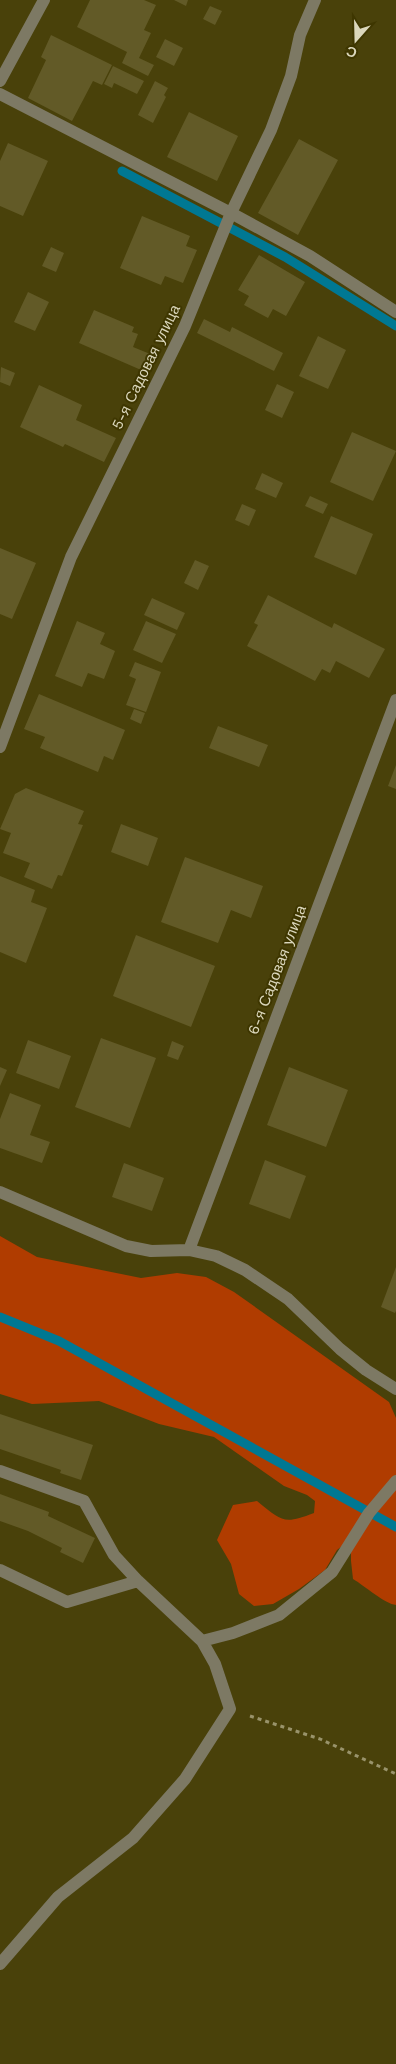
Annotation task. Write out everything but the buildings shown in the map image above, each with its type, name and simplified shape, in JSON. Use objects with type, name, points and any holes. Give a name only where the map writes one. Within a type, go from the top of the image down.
[{"type":"street","points":[[0,81],[44,0]]},
{"type":"street","name":"5-я Садовая улица","points":[[0,747],[71,557],[185,326],[231,213],[271,130],[290,76],[300,34],[315,0]]},
{"type":"street","points":[[0,94],[231,213],[310,256],[396,312]]},
{"type":"street","name":"6-я Садовая улица","points":[[189,1250],[396,700]]},
{"type":"street","points":[[0,1192],[126,1246],[151,1251],[189,1250],[216,1256],[244,1270],[288,1299],[340,1349],[366,1370],[396,1389]]},
{"type":"street","points":[[0,1471],[84,1501],[114,1555],[138,1581],[202,1641],[215,1664],[230,1709],[185,1779],[133,1838],[58,1897],[4,1949],[0,1964]]},
{"type":"street","points":[[202,1641],[233,1633],[280,1615],[302,1597],[332,1572],[369,1513],[396,1481]]},
{"type":"street","points":[[0,1570],[67,1602],[138,1581]]},
{"type":"path","points":[[230,1709],[320,1739],[396,1774]]},
{"type":"shaded area","points":[[0,1236],[37,1257],[141,1278],[177,1273],[206,1277],[234,1292],[389,1402],[396,1418],[396,1605],[381,1598],[353,1579],[351,1547],[347,1542],[337,1550],[325,1570],[299,1589],[273,1604],[254,1606],[239,1594],[231,1564],[217,1540],[233,1505],[257,1501],[278,1517],[289,1520],[314,1513],[315,1501],[307,1495],[284,1486],[214,1437],[159,1424],[99,1401],[32,1404],[0,1394]]},
{"type":"waterway","points":[[122,171],[285,257],[396,326]]},
{"type":"waterway","points":[[0,1317],[59,1341],[396,1527]]}]
